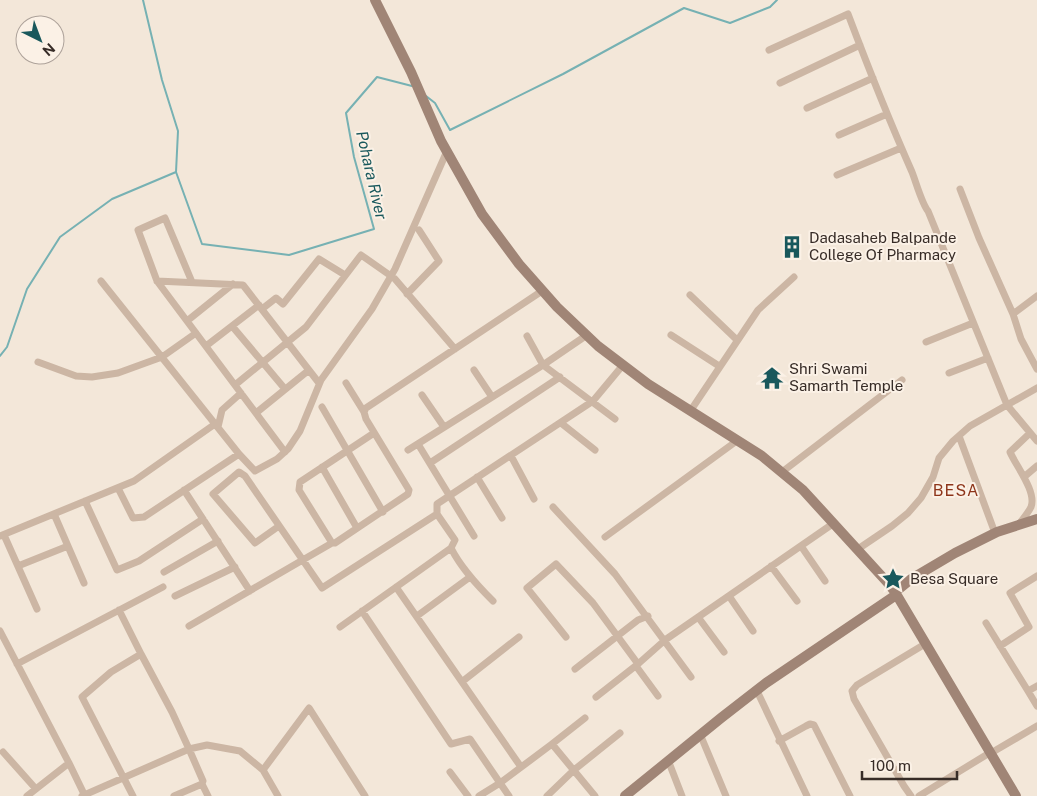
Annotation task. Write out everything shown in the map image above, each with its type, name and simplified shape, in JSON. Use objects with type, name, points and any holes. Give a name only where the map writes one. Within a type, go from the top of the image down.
[{"type":"street","points":[[378,1],[444,146],[482,214],[519,264],[557,307],[623,365],[648,384],[762,456],[803,490],[834,523],[895,593],[1016,796]]},
{"type":"street","points":[[769,50],[848,14],[1006,405],[1037,441]]},
{"type":"street","points":[[780,83],[860,45]]},
{"type":"street","points":[[808,108],[873,78]]},
{"type":"street","points":[[839,135],[887,114]]},
{"type":"street","points":[[245,476],[277,459],[285,452],[300,430],[319,383],[393,277],[444,146]]},
{"type":"street","points":[[838,175],[901,148]]},
{"type":"street","points":[[960,190],[1021,339],[1037,369]]},
{"type":"street","points":[[192,282],[165,218],[138,230],[157,281],[285,452]]},
{"type":"street","points":[[407,294],[439,261],[419,230]]},
{"type":"street","points":[[235,385],[306,327],[361,255],[393,277],[455,349]]},
{"type":"street","points":[[206,346],[232,326],[276,298],[283,304],[319,259],[345,275]]},
{"type":"street","points":[[691,410],[758,310],[794,278]]},
{"type":"street","points":[[101,281],[255,472]]},
{"type":"street","points":[[157,281],[243,285],[319,383]]},
{"type":"street","points":[[187,321],[232,284]]},
{"type":"street","points":[[364,412],[366,408],[542,291]]},
{"type":"street","points":[[690,295],[737,340]]},
{"type":"street","points":[[1012,314],[1037,296]]},
{"type":"street","points":[[926,342],[973,322]]},
{"type":"street","points":[[232,326],[285,389]]},
{"type":"street","points":[[38,362],[76,376],[92,377],[118,373],[162,357],[196,333]]},
{"type":"street","points":[[408,450],[587,335]]},
{"type":"street","points":[[671,335],[719,366]]},
{"type":"street","points":[[526,336],[543,365],[615,419]]},
{"type":"street","points":[[949,373],[988,358]]},
{"type":"street","points":[[340,627],[451,548],[455,540],[437,514],[437,504],[592,402],[623,365]]},
{"type":"street","points":[[256,413],[309,370]]},
{"type":"street","points":[[474,370],[492,397]]},
{"type":"street","points":[[430,463],[560,377]]},
{"type":"street","points":[[782,472],[902,380]]},
{"type":"street","points":[[189,626],[335,543],[407,496],[409,490],[346,383]]},
{"type":"street","points":[[858,549],[908,513],[921,498],[933,477],[939,458],[958,436],[970,426],[1037,388]]},
{"type":"street","points":[[36,609],[18,566],[2,536],[134,481],[216,426],[222,410],[241,393]]},
{"type":"street","points":[[422,395],[444,428]]},
{"type":"street","points":[[322,407],[383,512]]},
{"type":"street","points":[[561,423],[595,450]]},
{"type":"street","points":[[332,543],[299,490],[300,482],[374,433]]},
{"type":"street","points":[[1019,524],[1031,508],[1033,501],[1030,489],[1010,452],[1030,434]]},
{"type":"street","points":[[958,436],[995,533]]},
{"type":"street","points":[[605,537],[738,440]]},
{"type":"street","points":[[418,444],[474,536]]},
{"type":"street","points":[[118,488],[133,518],[144,516],[239,454]]},
{"type":"street","points":[[510,456],[534,499]]},
{"type":"street","points":[[1024,477],[1037,466]]},
{"type":"street","points":[[322,467],[357,528]]},
{"type":"street","points":[[279,526],[255,543],[213,494],[239,472],[245,476],[322,588],[437,514]]},
{"type":"street","points":[[477,477],[502,518]]},
{"type":"street","points":[[184,490],[250,591]]},
{"type":"street","points":[[86,501],[117,570],[139,561],[203,519]]},
{"type":"street","points":[[553,508],[615,574],[648,616],[691,677]]},
{"type":"street","points":[[54,514],[84,583]]},
{"type":"street","points":[[625,796],[757,690],[911,580],[955,553],[995,533],[1037,519]]},
{"type":"street","points":[[596,697],[665,640],[834,523]]},
{"type":"street","points":[[164,572],[218,541]]},
{"type":"street","points":[[18,566],[68,546]]},
{"type":"street","points":[[801,546],[825,581]]},
{"type":"street","points":[[451,548],[457,560],[470,577],[493,601]]},
{"type":"street","points":[[566,637],[527,588],[556,564],[593,604],[658,696]]},
{"type":"street","points":[[772,566],[797,602]]},
{"type":"street","points":[[175,596],[235,567]]},
{"type":"street","points":[[1000,646],[1029,628],[1010,592],[1037,576]]},
{"type":"street","points":[[417,616],[470,577]]},
{"type":"street","points":[[17,664],[163,587]]},
{"type":"street","points":[[396,587],[521,767]]},
{"type":"street","points":[[729,596],[753,632]]},
{"type":"street","points":[[119,610],[172,712],[208,796]]},
{"type":"street","points":[[362,611],[452,744],[470,739],[509,796]]},
{"type":"street","points":[[574,669],[638,620],[648,616]]},
{"type":"street","points":[[698,617],[724,652]]},
{"type":"street","points":[[986,624],[1037,706]]},
{"type":"street","points":[[0,631],[84,795],[189,749],[207,745],[240,751],[263,770],[278,796]]},
{"type":"street","points":[[463,681],[519,637]]},
{"type":"street","points":[[912,796],[904,786],[854,698],[852,691],[857,685],[925,644]]},
{"type":"street","points":[[133,796],[82,697],[111,672],[141,654]]},
{"type":"street","points":[[1028,691],[1037,686]]},
{"type":"street","points":[[757,690],[806,796]]},
{"type":"street","points":[[263,770],[309,708],[366,796]]},
{"type":"street","points":[[479,796],[500,783],[586,718]]},
{"type":"street","points":[[779,740],[810,724],[814,725],[850,796]]},
{"type":"street","points":[[919,796],[1037,726]]},
{"type":"street","points":[[547,796],[574,770],[620,733]]},
{"type":"street","points":[[700,734],[726,796]]},
{"type":"street","points":[[552,744],[594,796]]},
{"type":"street","points":[[3,752],[36,789]]},
{"type":"street","points":[[668,760],[682,796]]},
{"type":"street","points":[[27,796],[69,763]]},
{"type":"street","points":[[450,772],[468,796]]},
{"type":"street","points":[[174,796],[202,784]]},
{"type":"waterway","points":[[143,0],[162,80],[178,131],[176,172]]},
{"type":"waterway","name":"Pohara River","points":[[426,96],[435,103],[450,130],[563,74],[684,8],[730,23],[770,7],[777,0]]},
{"type":"waterway","name":"Pohara River","points":[[0,356],[7,347],[27,289],[60,237],[112,199],[176,172],[202,244],[289,255],[374,229],[354,157],[346,113],[377,77],[412,86]]},
{"type":"place","name":"Dadasaheb Balpande College Of Pharmacy","points":[[792,247]]},
{"type":"place","name":"Shri Swami Samarth Temple","points":[[772,378]]},
{"type":"place","name":"Besa Square","points":[[893,579]]},
{"type":"district","name":"BESA","points":[[956,490]]}]
